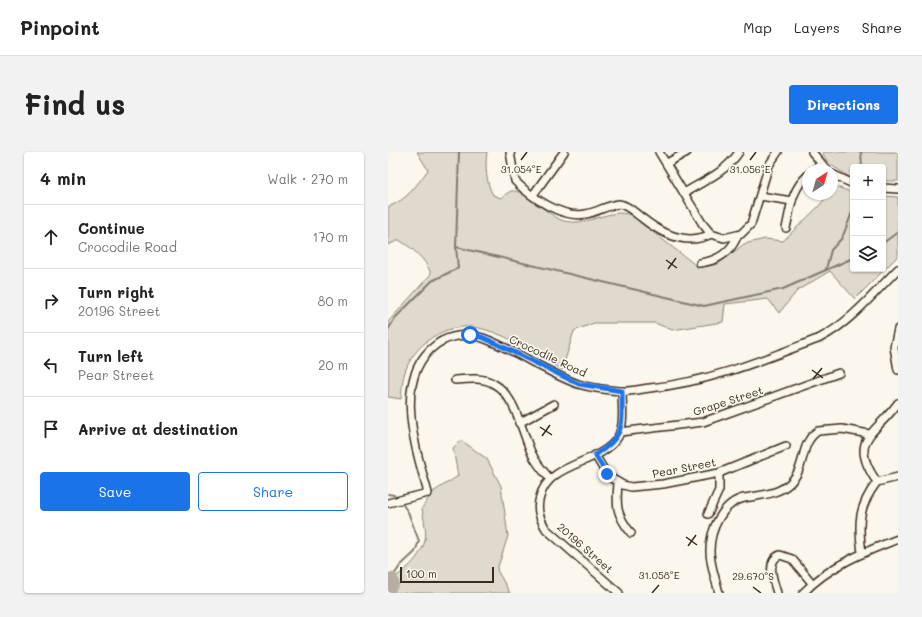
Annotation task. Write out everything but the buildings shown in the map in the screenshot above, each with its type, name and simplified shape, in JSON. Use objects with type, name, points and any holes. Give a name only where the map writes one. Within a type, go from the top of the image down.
[{"type":"street","points":[[510,152],[515,181],[550,206],[572,214],[585,214],[615,204],[623,204],[654,226],[675,237],[689,240],[698,239],[711,234],[724,238],[737,236],[744,232],[751,224],[769,165],[778,152]]},
{"type":"street","points":[[533,195],[564,152]]},
{"type":"street","points":[[659,152],[711,234]]},
{"type":"street","points":[[667,163],[687,152]]},
{"type":"street","points":[[684,193],[724,170],[733,162],[739,152]]},
{"type":"street","points":[[812,152],[821,164]]},
{"type":"street","points":[[838,177],[850,183]]},
{"type":"street","points":[[786,228],[796,186],[802,180]]},
{"type":"street","points":[[886,188],[898,189]]},
{"type":"street","points":[[760,196],[792,201]]},
{"type":"street","points":[[700,263],[708,262],[722,256],[732,246],[737,236]]},
{"type":"street","name":"Crocodile Road","points":[[388,503],[428,493],[418,459],[412,423],[410,397],[412,382],[416,370],[431,348],[442,341],[457,335],[482,337],[579,384],[622,391],[686,383],[718,375],[820,338],[831,332],[847,319],[898,269]]},
{"type":"street","points":[[898,329],[894,347],[898,370]]},
{"type":"street","name":"Grape Street","points":[[620,432],[702,422],[839,373]]},
{"type":"street","points":[[455,380],[473,379],[494,384],[507,395],[536,462],[550,479]]},
{"type":"street","points":[[620,432],[622,418],[622,391]]},
{"type":"street","points":[[877,482],[864,459],[864,446],[869,434],[898,403]]},
{"type":"street","points":[[519,423],[554,404]]},
{"type":"street","points":[[719,593],[711,558],[711,545],[716,525],[726,508],[736,501],[773,493],[788,484],[799,473],[808,442],[818,431],[842,429],[869,434]]},
{"type":"street","name":"20196 Street","points":[[619,593],[559,541],[543,523],[539,513],[539,501],[542,489],[550,479],[562,470],[595,455],[613,442],[620,432]]},
{"type":"street","name":"Pear Street","points":[[618,483],[631,487],[650,486],[719,473],[786,446]]},
{"type":"street","points":[[595,455],[604,470],[618,483],[617,510],[623,523],[631,533]]},
{"type":"street","points":[[708,514],[719,490],[719,473]]},
{"type":"street","points":[[862,553],[859,534],[861,510],[868,494],[877,482],[898,477]]},
{"type":"street","points":[[802,593],[812,583],[827,572],[862,553],[898,539]]},
{"type":"street","points":[[777,593],[772,565],[774,558],[780,555],[792,560],[812,583]]},
{"type":"shaded area","points":[[417,152],[487,152],[487,174],[493,195],[501,198],[511,191],[516,191],[530,198],[551,214],[564,221],[573,222],[591,220],[615,213],[631,215],[698,267],[718,264],[744,244],[765,239],[783,241],[824,200],[838,200],[838,187],[850,192],[850,272],[882,272],[855,299],[830,271],[798,290],[779,313],[768,299],[725,304],[723,322],[672,330],[655,323],[594,323],[574,331],[562,370],[524,347],[493,332],[471,327],[460,327],[448,330],[437,334],[427,341],[411,358],[402,384],[401,399],[388,397],[388,322],[431,274],[426,263],[414,250],[404,243],[399,240],[388,245],[388,207],[406,196],[428,170]]},
{"type":"shaded area","points":[[822,152],[898,152],[898,181],[886,181],[886,164],[850,164],[850,177],[838,170],[838,164],[828,163]]},
{"type":"shaded area","points":[[886,196],[898,197],[898,256],[886,268]]},
{"type":"shaded area","points":[[461,440],[487,459],[501,486],[508,536],[497,570],[510,593],[388,593],[388,580],[394,578],[406,569],[416,558],[423,546],[426,532],[422,508],[433,492],[458,476],[453,448]]},
{"type":"waterway","points":[[388,330],[395,318],[432,281],[458,268],[456,247],[459,152]]},
{"type":"waterway","points":[[861,152],[862,164]]},
{"type":"waterway","points":[[826,269],[831,250],[842,238],[850,218]]},
{"type":"waterway","points":[[886,241],[898,232]]},
{"type":"waterway","points":[[456,247],[704,306],[783,289],[850,259]]},
{"type":"waterway","points":[[388,494],[394,495]]},
{"type":"waterway","points":[[392,578],[400,566],[415,552],[419,541],[408,512],[403,505]]},
{"type":"waterway","points":[[388,578],[392,578],[394,583],[388,592]]},
{"type":"route","points":[[470,335],[482,337],[579,384],[622,391],[622,424],[620,432],[613,442],[595,455],[607,474]]}]
